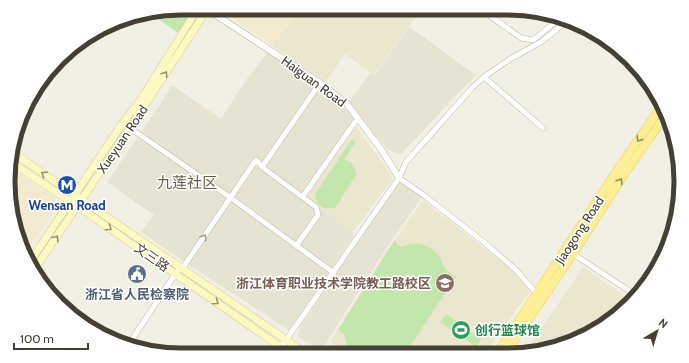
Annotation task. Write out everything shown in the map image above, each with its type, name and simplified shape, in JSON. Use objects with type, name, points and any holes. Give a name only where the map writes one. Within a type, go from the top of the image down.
[{"type":"main road","name":"Xueyuan Road","points":[[37,265],[122,124],[140,101],[194,15]]},
{"type":"main road","name":"Xueyuan Road","points":[[33,257],[130,128],[203,15]]},
{"type":"main road","name":"Jiaogong Road","points":[[501,348],[618,169],[658,111]]},
{"type":"main road","name":"Jiaogong Road","points":[[509,348],[573,254],[625,173],[662,121]]},
{"type":"main road","points":[[17,156],[76,201],[181,268],[298,348]]},
{"type":"main road","name":"文三路","points":[[16,165],[76,201],[280,347]]},
{"type":"street","name":"Haiguan Road","points":[[218,15],[320,82],[347,104],[381,149],[399,178]]},
{"type":"street","points":[[489,15],[521,38],[533,40],[555,22]]},
{"type":"street","points":[[280,347],[334,273],[399,178],[406,162],[473,87],[484,77],[510,59],[542,42],[564,25]]},
{"type":"street","points":[[484,77],[543,128]]},
{"type":"street","points":[[262,167],[320,82]]},
{"type":"street","points":[[304,196],[355,122],[359,119]]},
{"type":"street","points":[[130,128],[231,198],[334,273]]},
{"type":"street","points":[[132,340],[175,273],[181,268],[256,160],[262,167],[304,196],[316,207],[318,215],[296,246]]},
{"type":"street","points":[[399,178],[425,196],[485,243],[516,270],[537,294]]},
{"type":"street","points":[[573,254],[632,292]]},
{"type":"shaded area","points":[[228,15],[291,15],[294,17],[272,46]]},
{"type":"shaded area","points":[[291,15],[417,15],[374,75],[345,54],[326,82],[272,46],[294,17]]},
{"type":"shaded area","points":[[409,27],[476,75],[401,154],[388,150],[348,103],[371,72],[375,75]]},
{"type":"shaded area","points":[[268,52],[316,84],[355,118],[304,193],[320,208],[353,232],[353,237],[289,330],[141,232],[154,215],[107,182],[172,85],[221,119],[246,80]]},
{"type":"shaded area","points":[[356,126],[393,178],[353,232],[320,208],[307,196]]},
{"type":"shaded area","points":[[15,171],[51,195],[56,201],[57,207],[29,247],[21,225],[16,203]]},
{"type":"shaded area","points":[[400,181],[422,197],[384,252],[323,348],[316,348],[297,336],[302,324]]},
{"type":"shaded area","name":"浙江体育职业技术学院教工路校区","points":[[423,200],[516,274],[530,291],[489,348],[338,348],[330,342],[384,255]]},
{"type":"shaded area","points":[[583,267],[627,297],[609,314],[591,326],[561,339],[529,347]]},
{"type":"green space","points":[[190,15],[178,33],[155,17]]},
{"type":"green space","points":[[352,139],[355,142],[344,160],[353,165],[356,175],[335,208],[323,208],[317,202],[315,194]]},
{"type":"green space","points":[[394,241],[401,247],[412,244],[428,246],[440,258],[444,267],[456,277],[409,348],[348,348],[345,335],[338,330]]},
{"type":"green space","name":"创行篮球馆","points":[[446,314],[481,339],[476,347],[440,322]]},
{"type":"place","name":"Wensan Road","points":[[67,185]]},
{"type":"place","name":"浙江省人民检察院","points":[[137,274]]},
{"type":"place","name":"浙江体育职业技术学院教工路校区","points":[[445,283]]},
{"type":"place","name":"创行篮球馆","points":[[461,330]]},
{"type":"district","name":"九莲社区","points":[[187,183]]}]
